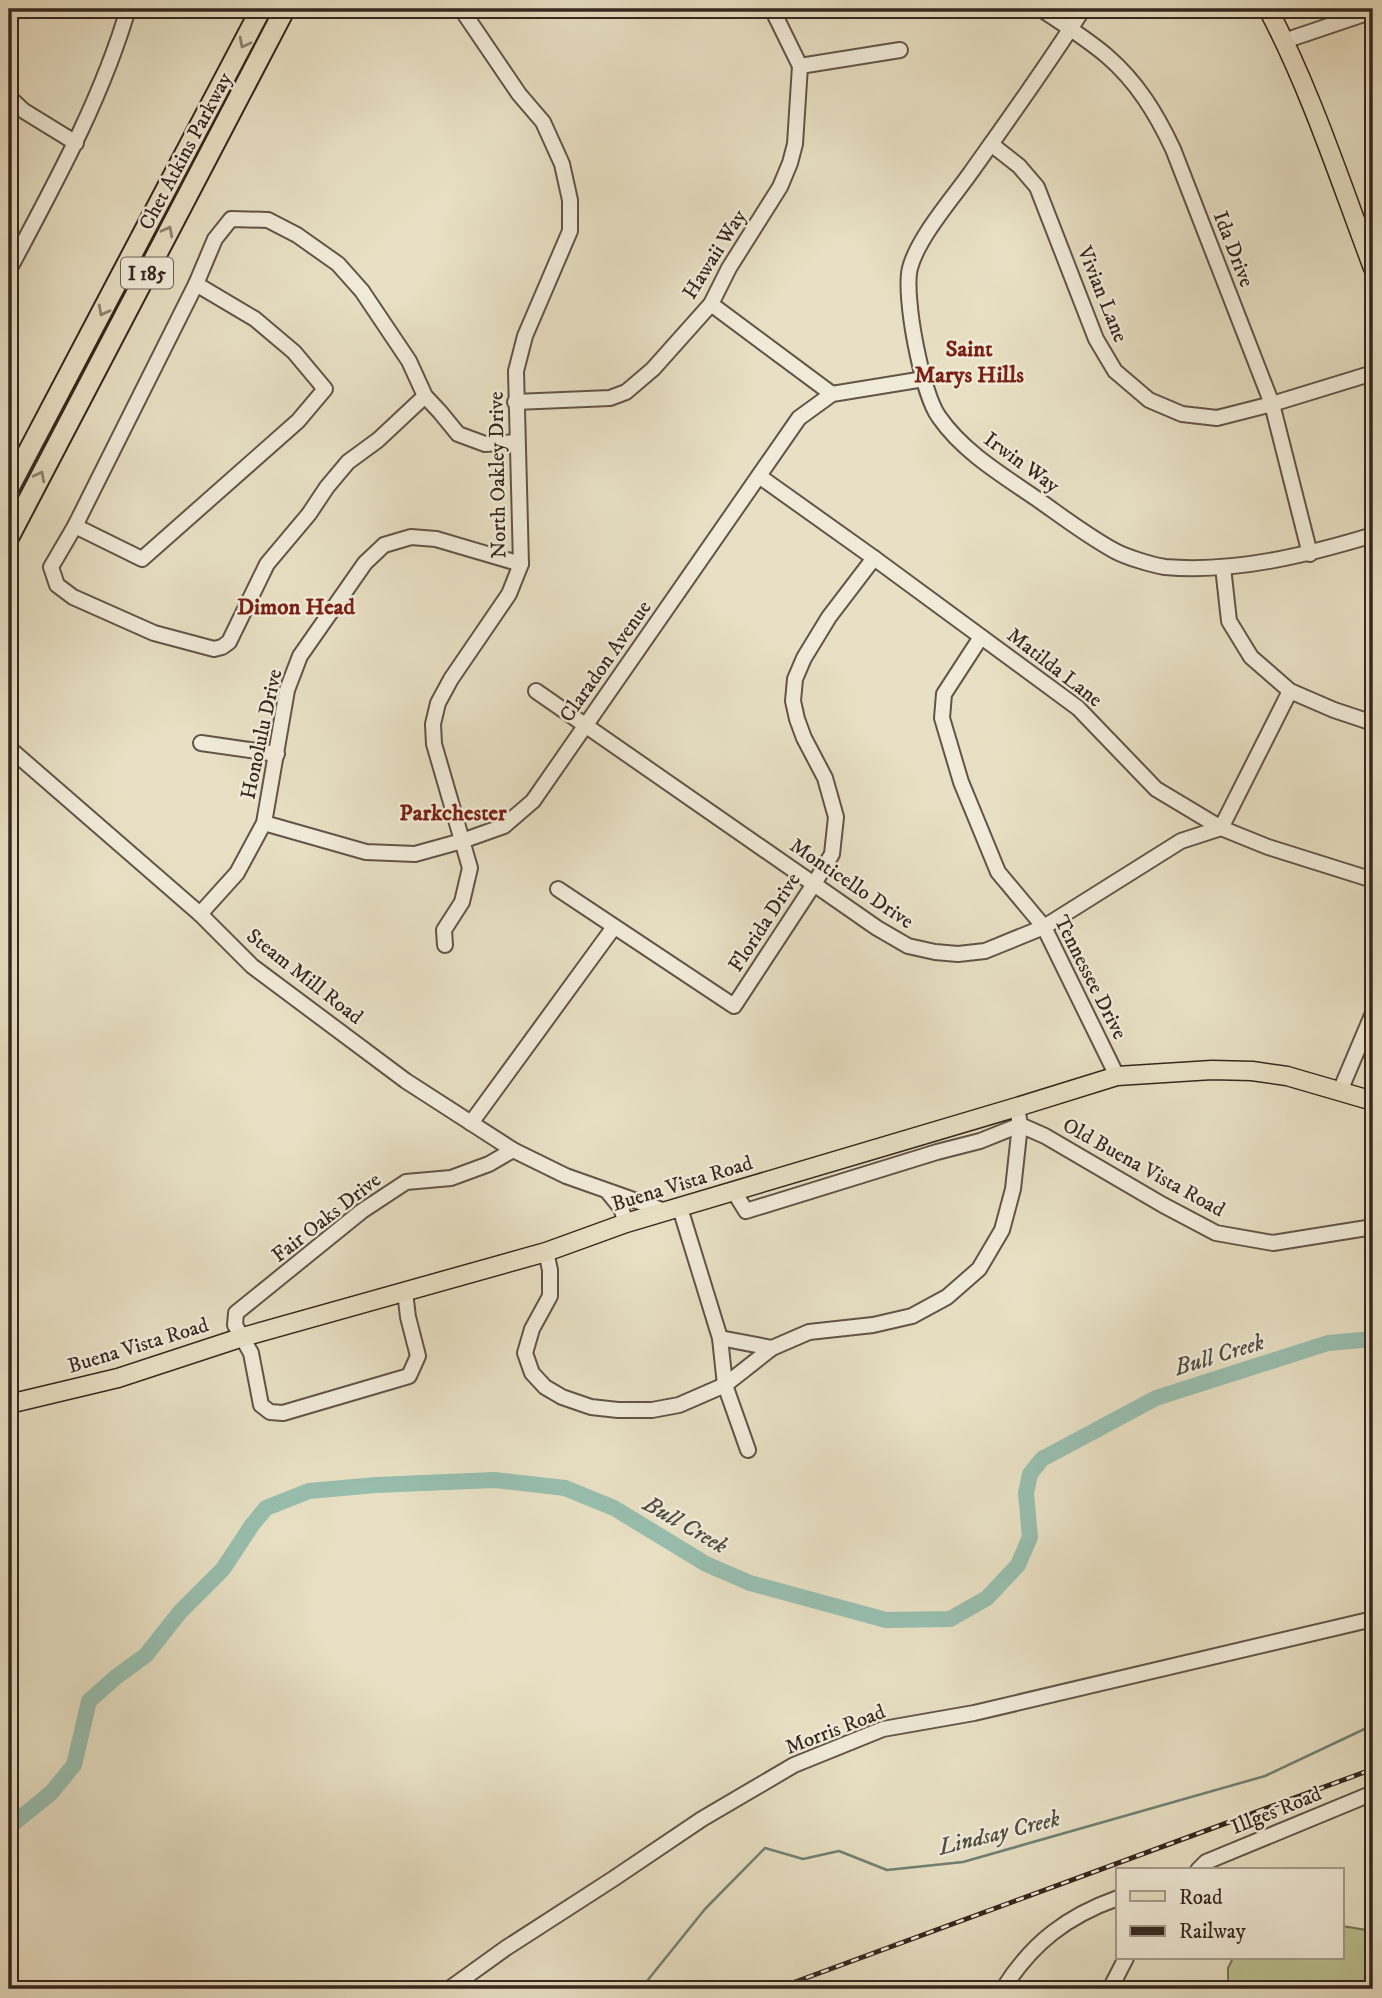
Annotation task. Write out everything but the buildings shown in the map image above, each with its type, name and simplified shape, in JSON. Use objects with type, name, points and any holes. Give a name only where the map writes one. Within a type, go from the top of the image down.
[{"type":"highway","name":"Chet Atkins Parkway","points":[[9,488],[261,9]]},
{"type":"highway","name":"Chet Atkins Parkway","points":[[9,537],[285,9]]},
{"type":"main road","points":[[1268,9],[1284,41],[1349,201],[1373,268]]},
{"type":"main road","name":"Buena Vista Road","points":[[9,1404],[118,1378],[243,1337],[546,1252],[626,1223],[733,1190],[1019,1116],[1117,1076],[1212,1070],[1252,1071],[1287,1076],[1373,1101]]},
{"type":"street","points":[[9,270],[76,143],[116,48],[128,9]]},
{"type":"street","name":"North Oakley Drive","points":[[445,946],[444,930],[462,902],[470,868],[434,744],[433,723],[438,703],[509,594],[521,564],[516,371],[525,335],[570,230],[569,200],[562,164],[543,122],[519,94],[466,16],[464,9]]},
{"type":"street","name":"Hawaii Way","points":[[515,402],[610,398],[626,392],[653,369],[711,304],[729,268],[780,187],[790,163],[797,122],[800,66],[772,9]]},
{"type":"street","name":"Ida Drive","points":[[1041,9],[1107,56],[1139,89],[1158,117],[1272,404],[1310,554]]},
{"type":"street","name":"Irwin Way","points":[[1083,9],[924,238],[910,267],[907,291],[924,379],[937,415],[970,452],[1065,519],[1116,552],[1163,566],[1223,567],[1310,554],[1373,535]]},
{"type":"street","points":[[1284,41],[1373,11]]},
{"type":"street","points":[[800,66],[900,50]]},
{"type":"street","points":[[9,97],[24,111],[76,143]]},
{"type":"street","name":"Vivian Lane","points":[[991,144],[1019,166],[1037,187],[1096,339],[1115,371],[1149,400],[1182,414],[1217,418],[1373,373]]},
{"type":"street","points":[[425,396],[378,440],[348,462],[327,487],[309,514],[267,564],[229,642],[222,647],[214,649],[154,633],[73,597],[57,585],[51,568],[75,526],[197,284],[215,239],[231,219],[268,220],[297,235],[338,264],[362,291],[409,361],[425,396],[458,434],[485,444],[517,442]]},
{"type":"street","points":[[75,526],[142,559],[298,421],[325,389],[294,352],[255,318],[197,284]]},
{"type":"street","points":[[711,304],[832,394]]},
{"type":"street","name":"Claradon Avenue","points":[[264,822],[366,852],[415,854],[504,826],[533,801],[799,418],[832,394],[924,379]]},
{"type":"street","name":"Matilda Lane","points":[[759,476],[1078,708],[1156,789],[1221,828],[1268,847],[1373,880]]},
{"type":"street","name":"Honolulu Drive","points":[[200,914],[237,873],[264,822],[287,690],[300,656],[365,563],[384,545],[411,537],[436,539],[521,564]]},
{"type":"street","name":"Florida Drive","points":[[614,927],[734,1006],[832,854],[836,817],[825,778],[797,719],[793,701],[795,679],[804,658],[829,618],[874,558]]},
{"type":"street","points":[[1223,567],[1229,621],[1251,657],[1290,691],[1373,723]]},
{"type":"street","name":"Tennessee Drive","points":[[981,637],[944,694],[942,718],[961,782],[998,872],[1044,927],[1117,1076]]},
{"type":"street","name":"Monticello Drive","points":[[536,691],[887,934],[908,946],[935,953],[985,951],[1044,927],[1181,841],[1221,828]]},
{"type":"street","points":[[1221,828],[1290,691]]},
{"type":"street","points":[[201,743],[277,754]]},
{"type":"street","name":"Steam Mill Road","points":[[9,748],[200,914],[252,966],[407,1081],[513,1150],[566,1176],[672,1210]]},
{"type":"street","points":[[471,1123],[614,927],[558,889]]},
{"type":"street","points":[[1340,1091],[1373,1013]]},
{"type":"street","points":[[546,1252],[550,1270],[550,1296],[532,1329],[524,1353],[532,1373],[545,1387],[562,1397],[591,1407],[652,1410],[679,1405],[725,1385],[772,1348],[809,1332],[873,1325],[912,1316],[947,1297],[979,1269],[1002,1230],[1013,1189],[1019,1116]]},
{"type":"street","name":"Old Buena Vista Road","points":[[1019,1116],[1045,1136],[1216,1233],[1273,1243],[1373,1227]]},
{"type":"street","name":"Fair Oaks Drive","points":[[243,1337],[235,1325],[236,1314],[362,1211],[406,1182],[451,1178],[489,1164],[513,1150]]},
{"type":"street","points":[[608,1191],[621,1208],[626,1223]]},
{"type":"street","points":[[672,1210],[720,1338],[725,1385],[748,1450]]},
{"type":"street","points":[[243,1337],[251,1353],[261,1405],[270,1412],[283,1413],[409,1376],[418,1356],[405,1292]]},
{"type":"street","points":[[720,1338],[772,1348]]},
{"type":"street","name":"Morris Road","points":[[449,1989],[506,1948],[702,1819],[794,1765],[883,1728],[974,1713],[1373,1619]]},
{"type":"street","name":"Illges Road","points":[[1202,1866],[1373,1793]]},
{"type":"street","points":[[1003,1989],[1017,1967],[1054,1930],[1098,1905],[1116,1899]]},
{"type":"street","points":[[1110,1989],[1125,1960]]},
{"type":"green space","points":[[1344,1926],[1366,1930],[1373,1955],[1373,1989],[1228,1989],[1228,1968],[1232,1960],[1344,1960]]},
{"type":"waterway","name":"Bull Creek","points":[[9,1827],[51,1793],[74,1765],[89,1701],[146,1655],[180,1612],[223,1569],[266,1508],[309,1491],[495,1480],[565,1488],[614,1508],[706,1564],[750,1583],[886,1620],[950,1619],[987,1598],[1018,1565],[1030,1537],[1026,1493],[1030,1474],[1042,1459],[1156,1398],[1328,1343],[1373,1339]]},
{"type":"waterway","name":"Lindsay Creek","points":[[642,1989],[705,1909],[765,1848],[803,1859],[839,1851],[887,1870],[963,1862],[1265,1776],[1373,1725]]},
{"type":"railway","points":[[776,1989],[1373,1769]]},
{"type":"district","name":"Saint Marys Hills","points":[[969,361]]},
{"type":"district","name":"Dimon Head","points":[[296,606]]},
{"type":"district","name":"Parkchester","points":[[453,812]]}]
